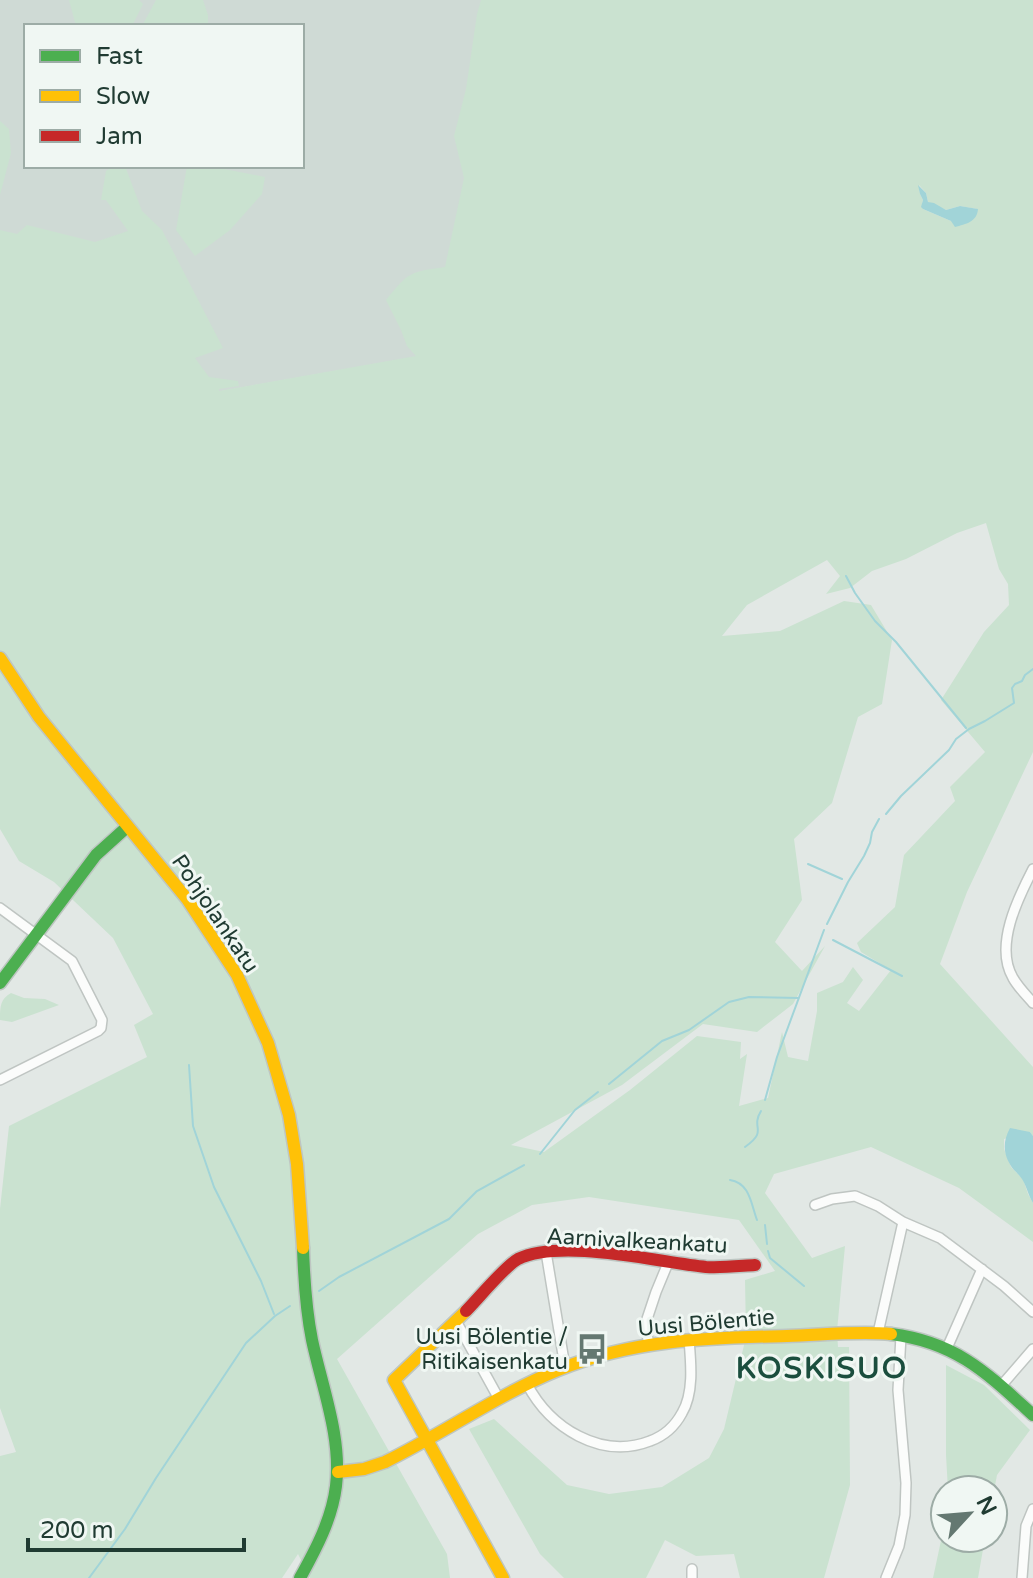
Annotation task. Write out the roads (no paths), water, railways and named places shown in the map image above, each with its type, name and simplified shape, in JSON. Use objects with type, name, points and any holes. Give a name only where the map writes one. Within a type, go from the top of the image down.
[{"type":"street","name":"Pohjolankatu","points":[[0,658],[39,717],[187,899],[225,955],[251,1004],[275,1066],[291,1124],[309,1319],[333,1428],[338,1472],[328,1517],[314,1554],[300,1578]]},
{"type":"street","points":[[0,983],[96,855],[127,827]]},
{"type":"street","points":[[1033,869],[1010,923],[1006,942],[1011,975],[1033,1003]]},
{"type":"street","points":[[0,908],[72,961],[102,1020],[98,1031],[0,1080]]},
{"type":"street","points":[[815,1205],[855,1196],[878,1206],[903,1222],[940,1238],[1033,1312]]},
{"type":"street","points":[[878,1333],[903,1222]]},
{"type":"street","name":"Aarnivalkeankatu","points":[[426,1439],[394,1380],[514,1261],[531,1254],[561,1251],[613,1254],[709,1267],[755,1265]]},
{"type":"street","points":[[546,1252],[565,1367]]},
{"type":"street","points":[[649,1344],[645,1325],[668,1263]]},
{"type":"street","points":[[947,1348],[982,1269]]},
{"type":"street","points":[[456,1321],[499,1399]]},
{"type":"street","name":"Uusi Bölentie","points":[[338,1472],[371,1468],[396,1457],[527,1384],[565,1367],[592,1357],[649,1344],[689,1340],[878,1333],[925,1340],[947,1348],[974,1364],[1033,1415]]},
{"type":"street","points":[[886,1578],[899,1546],[905,1515],[906,1483],[898,1390],[901,1336]]},
{"type":"street","points":[[527,1384],[560,1424],[580,1437],[611,1447],[640,1445],[671,1429],[684,1411],[690,1389],[689,1340]]},
{"type":"street","points":[[1001,1386],[1033,1349]]},
{"type":"street","points":[[426,1439],[503,1578]]},
{"type":"street","points":[[1022,1578],[1026,1526],[1033,1509]]},
{"type":"water","points":[[918,185],[926,193],[928,202],[946,210],[960,206],[978,209],[976,217],[955,227],[951,221],[921,207],[923,200]]},
{"type":"water","points":[[1010,1128],[1030,1132],[1033,1136],[1033,1203],[1024,1182],[1006,1155],[1005,1144]]},
{"type":"waterway","points":[[846,576],[875,621],[966,728]]},
{"type":"waterway","points":[[886,814],[956,739],[1014,703],[1012,688],[1033,669]]},
{"type":"waterway","points":[[827,924],[864,856],[879,819]]},
{"type":"waterway","points":[[808,864],[842,879]]},
{"type":"waterway","points":[[765,1100],[777,1057],[824,930]]},
{"type":"waterway","points":[[833,940],[902,976]]},
{"type":"waterway","points":[[609,1084],[662,1041],[689,1030],[729,1002],[749,997],[799,998]]},
{"type":"waterway","points":[[189,1065],[193,1126],[214,1187],[274,1314]]},
{"type":"waterway","points":[[540,1154],[575,1110],[598,1092]]},
{"type":"waterway","points":[[745,1147],[758,1133],[757,1122],[761,1111]]},
{"type":"waterway","points":[[319,1291],[339,1277],[449,1219],[477,1191],[524,1165]]},
{"type":"waterway","points":[[730,1180],[746,1190],[757,1220]]},
{"type":"waterway","points":[[765,1225],[767,1244]]},
{"type":"waterway","points":[[768,1251],[770,1258],[804,1286]]},
{"type":"waterway","points":[[89,1578],[125,1529],[246,1343],[290,1306]]},
{"type":"place","name":"Uusi Bölentie / Ritikaisenkatu","points":[[592,1349]]},
{"type":"district","name":"KOSKISUO","points":[[822,1368]]}]
